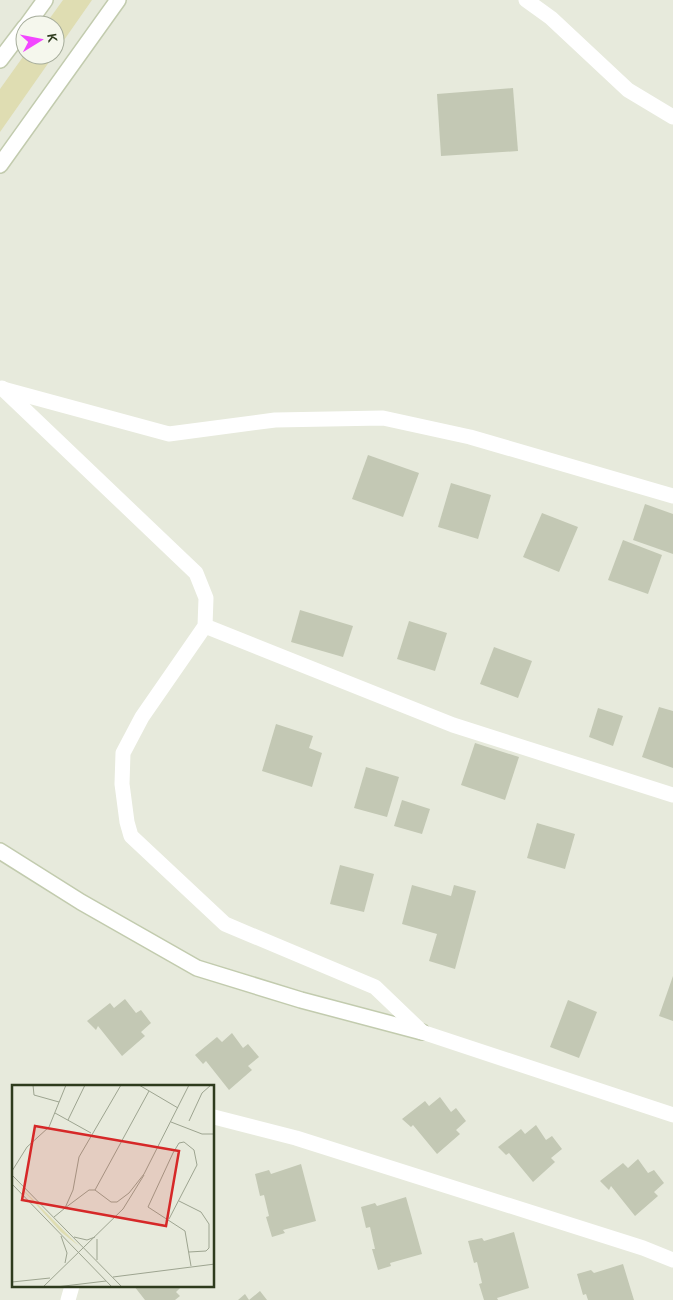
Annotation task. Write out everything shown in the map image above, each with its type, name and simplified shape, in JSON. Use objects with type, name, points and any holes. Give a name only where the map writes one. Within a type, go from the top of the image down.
[{"type":"street","points":[[34,15],[45,0]]},
{"type":"street","points":[[0,166],[118,0]]},
{"type":"street","points":[[526,0],[551,18],[628,90],[673,117]]},
{"type":"street","points":[[0,60],[15,40]]},
{"type":"street","points":[[1,387],[169,434],[276,420],[383,418],[470,437],[673,496]]},
{"type":"street","points":[[1,387],[196,573],[206,598],[204,626],[142,717],[123,753],[122,784],[127,822],[131,836],[225,924],[374,987],[422,1032]]},
{"type":"street","points":[[204,626],[453,725],[673,795]]},
{"type":"street","points":[[0,851],[81,902],[197,968],[301,1000],[422,1032],[673,1115]]},
{"type":"street","points":[[215,1117],[296,1138],[633,1245],[673,1260]]},
{"type":"shaded area","points":[[63,0],[92,0],[65,39],[65,15],[52,15]]},
{"type":"shaded area","points":[[17,65],[47,65],[0,132],[0,89]]},
{"type":"building","points":[[513,88],[518,151],[441,156],[437,94]]},
{"type":"building","points":[[368,455],[419,473],[403,517],[352,499]]},
{"type":"building","points":[[451,483],[491,495],[478,539],[438,527]]},
{"type":"building","points":[[645,504],[673,514],[673,554],[633,540]]},
{"type":"building","points":[[542,513],[578,527],[559,572],[523,557]]},
{"type":"building","points":[[623,540],[662,555],[648,594],[608,580]]},
{"type":"building","points":[[300,610],[353,626],[343,657],[291,642]]},
{"type":"building","points":[[409,621],[447,633],[435,671],[397,659]]},
{"type":"building","points":[[494,647],[532,661],[518,698],[480,684]]},
{"type":"building","points":[[659,707],[673,711],[673,768],[642,757]]},
{"type":"building","points":[[598,708],[623,716],[613,746],[589,737]]},
{"type":"building","points":[[276,724],[313,736],[309,748],[322,753],[312,787],[262,771]]},
{"type":"building","points":[[475,743],[519,757],[505,800],[461,785]]},
{"type":"building","points":[[366,767],[399,777],[387,817],[354,808]]},
{"type":"building","points":[[402,800],[430,809],[422,834],[394,826]]},
{"type":"building","points":[[537,823],[575,834],[565,869],[527,858]]},
{"type":"building","points":[[340,865],[374,874],[364,912],[330,904]]},
{"type":"building","points":[[412,885],[451,896],[454,885],[476,891],[455,969],[429,961],[437,934],[402,924]]},
{"type":"building","points":[[673,976],[673,1021],[659,1016]]},
{"type":"building","points":[[125,999],[136,1013],[141,1010],[151,1023],[141,1032],[145,1036],[122,1056],[98,1026],[96,1030],[87,1021],[110,1003],[114,1008]]},
{"type":"building","points":[[568,1000],[597,1012],[579,1058],[550,1047]]},
{"type":"building","points":[[232,1033],[243,1048],[248,1044],[259,1057],[248,1066],[252,1070],[229,1090],[206,1061],[203,1064],[195,1055],[217,1037],[222,1042]]},
{"type":"building","points":[[440,1097],[451,1112],[456,1108],[466,1121],[456,1130],[460,1134],[437,1154],[413,1125],[411,1127],[402,1119],[425,1101],[429,1106]]},
{"type":"building","points":[[536,1125],[546,1140],[552,1136],[562,1149],[551,1158],[555,1162],[533,1182],[509,1153],[506,1155],[498,1147],[521,1129],[525,1134]]},
{"type":"building","points":[[638,1159],[648,1173],[654,1170],[664,1183],[654,1192],[658,1196],[635,1216],[611,1186],[609,1190],[600,1181],[623,1163],[628,1168]]},
{"type":"building","points":[[301,1164],[316,1221],[283,1230],[285,1233],[272,1237],[266,1217],[269,1216],[264,1195],[260,1196],[255,1174],[269,1170],[271,1174]]},
{"type":"building","points":[[406,1197],[422,1254],[390,1263],[391,1266],[378,1270],[372,1249],[375,1249],[370,1227],[366,1228],[361,1207],[375,1203],[377,1206]]},
{"type":"building","points":[[514,1232],[529,1288],[497,1298],[498,1300],[484,1300],[479,1284],[482,1283],[477,1262],[474,1263],[468,1241],[482,1238],[484,1241]]},
{"type":"building","points":[[623,1264],[634,1300],[588,1300],[586,1294],[583,1295],[577,1274],[591,1270],[594,1273]]},
{"type":"building","points":[[136,1288],[180,1288],[176,1292],[180,1296],[175,1300],[145,1300]]},
{"type":"building","points":[[260,1291],[267,1300],[249,1300]]},
{"type":"building","points":[[245,1294],[249,1300],[238,1300]]}]
